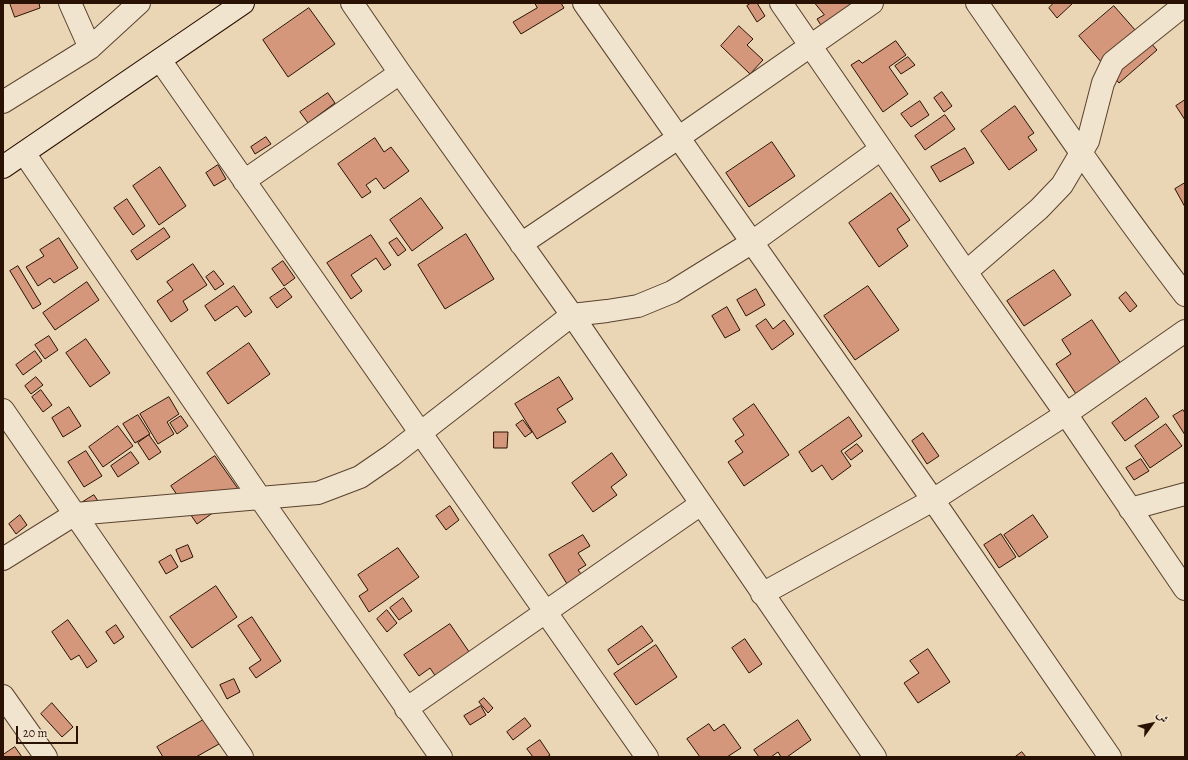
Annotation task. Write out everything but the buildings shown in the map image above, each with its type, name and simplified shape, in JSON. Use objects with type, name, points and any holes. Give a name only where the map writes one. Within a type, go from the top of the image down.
[{"type":"street","points":[[70,3],[90,48]]},
{"type":"street","points":[[3,102],[90,48],[139,3]]},
{"type":"street","points":[[3,167],[243,3]]},
{"type":"street","points":[[352,3],[572,315],[875,757]]},
{"type":"street","points":[[584,3],[751,243],[933,500],[1110,757]]},
{"type":"street","points":[[781,3],[966,272],[1066,414],[1185,589]]},
{"type":"street","points":[[522,244],[872,3]]},
{"type":"street","points":[[978,3],[1081,153],[1185,295]]},
{"type":"street","points":[[966,272],[1039,209],[1062,185],[1088,141],[1103,83],[1113,62],[1184,4]]},
{"type":"street","points":[[160,60],[647,757]]},
{"type":"street","points":[[244,181],[400,73]]},
{"type":"street","points":[[3,559],[75,514],[318,493],[360,477],[392,455],[572,315],[607,312],[638,306],[672,292],[751,243],[881,149]]},
{"type":"street","points":[[24,153],[260,498],[441,757]]},
{"type":"street","points":[[762,594],[933,500],[1066,414],[1185,331]]},
{"type":"street","points":[[3,410],[242,757]]},
{"type":"street","points":[[1130,509],[1185,494]]},
{"type":"street","points":[[406,709],[701,504]]},
{"type":"street","points":[[3,696],[46,757]]}]
